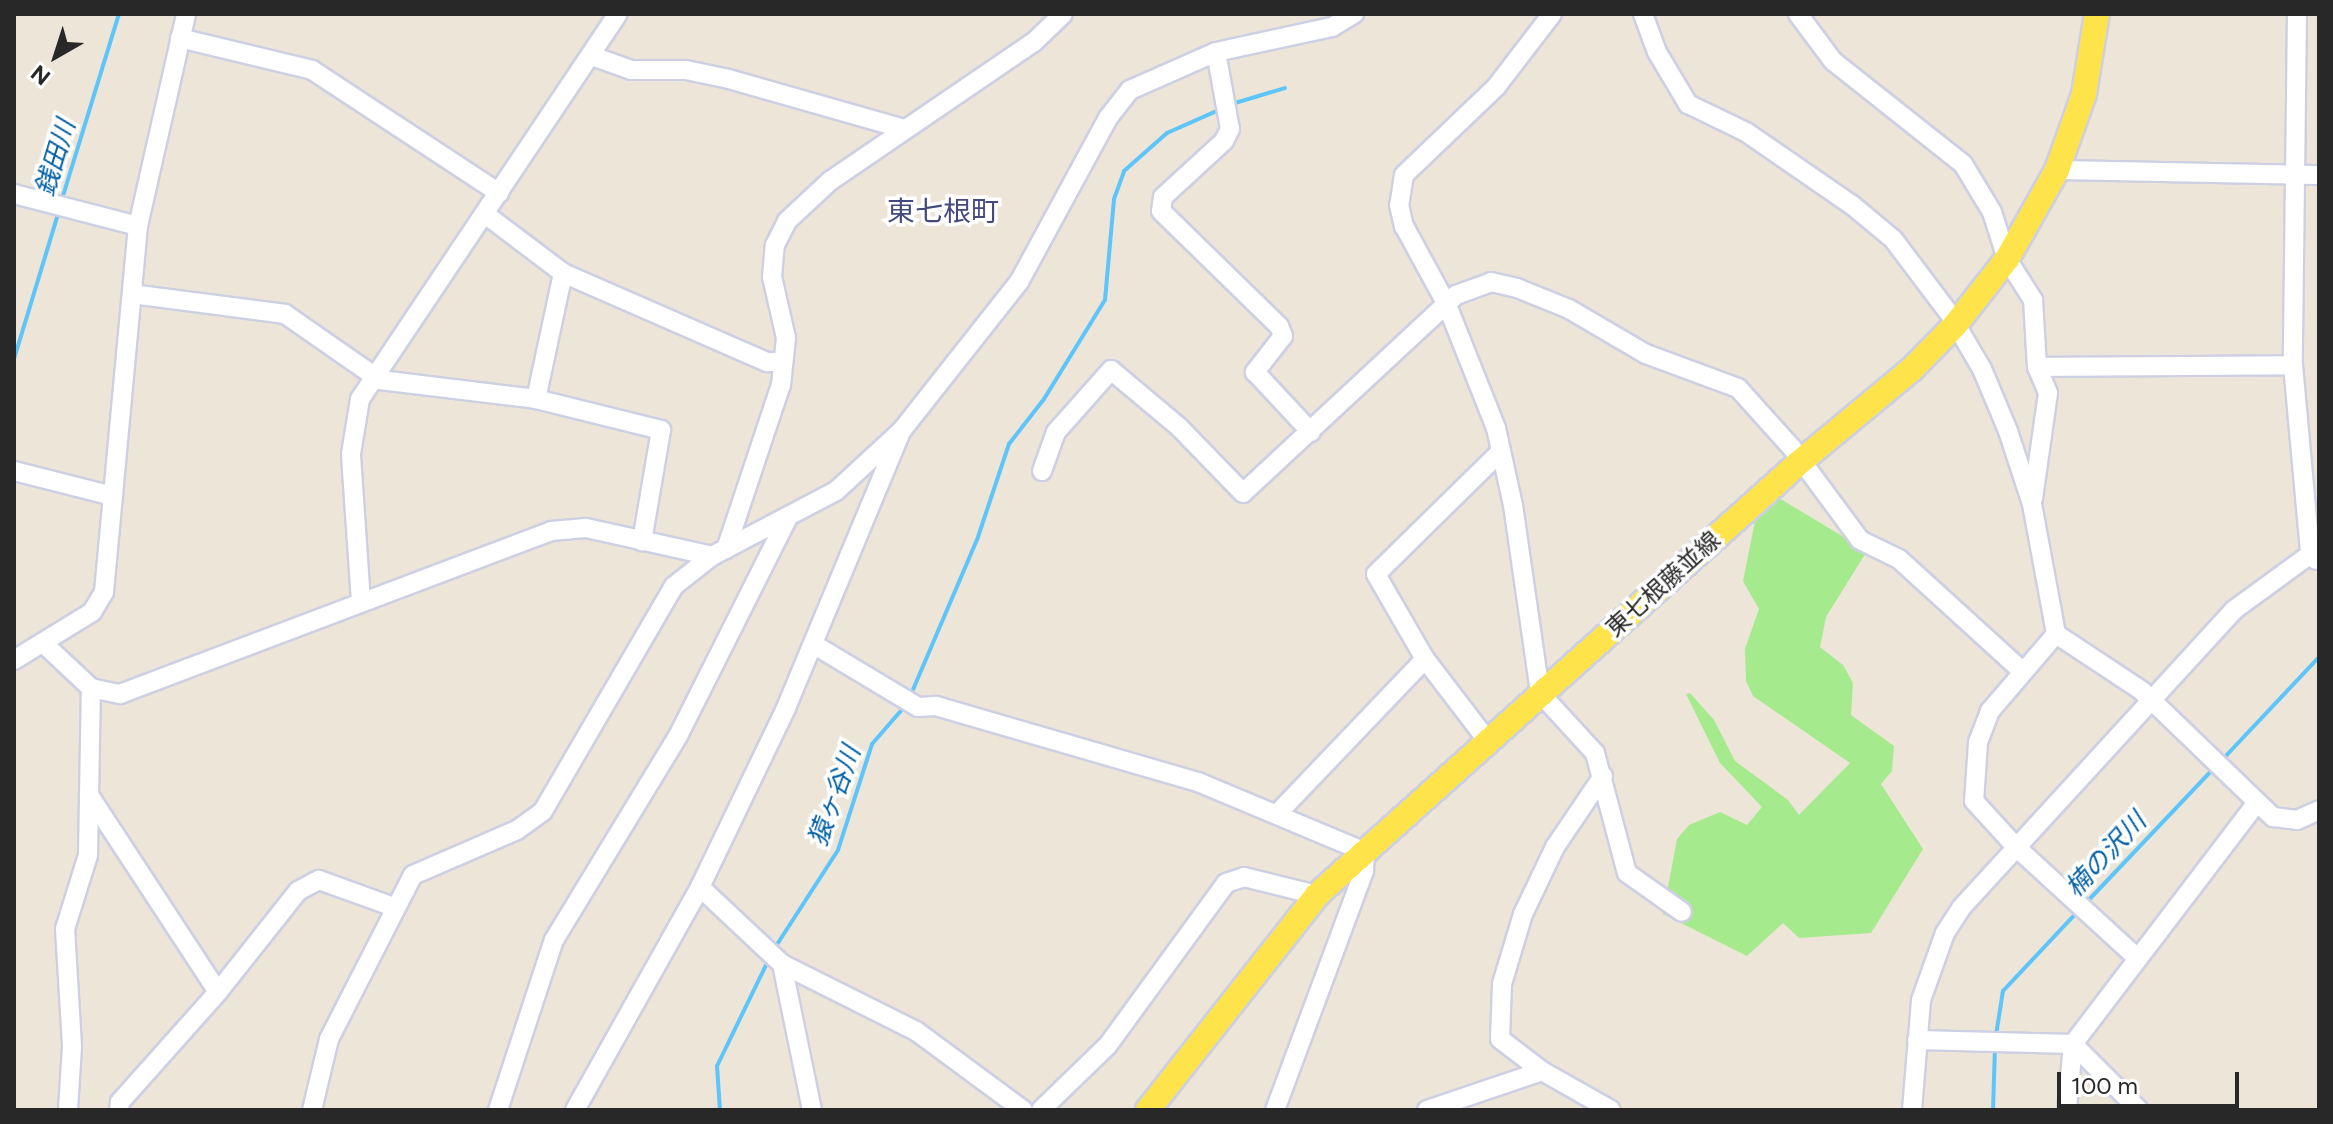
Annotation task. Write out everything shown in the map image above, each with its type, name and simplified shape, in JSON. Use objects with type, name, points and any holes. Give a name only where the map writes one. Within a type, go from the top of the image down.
[{"type":"main road","name":"東七根藤並線","points":[[1148,1110],[1317,895],[1800,462],[1911,370],[1956,324],[2007,259],[2057,170],[2084,94],[2097,14]]},
{"type":"street","points":[[14,660],[98,604],[113,496],[138,226],[186,14]]},
{"type":"street","points":[[361,602],[351,454],[360,399],[618,14]]},
{"type":"street","points":[[719,553],[777,407],[786,338],[772,277],[775,245],[787,221],[830,181],[1034,42],[1063,14]]},
{"type":"street","points":[[312,1110],[329,1039],[394,907],[419,870],[517,830],[543,811],[663,598],[719,553],[786,521],[836,491],[902,430],[1019,282],[1108,118],[1130,90],[1216,52],[1332,27],[1354,14]]},
{"type":"street","points":[[1552,14],[1496,87],[1404,175],[1399,205],[1404,226],[1447,305],[1485,392],[1501,451],[1540,693],[1595,753],[1627,873],[1682,912]]},
{"type":"street","points":[[1643,14],[1657,52],[1688,104],[1746,132],[1883,231],[1956,324],[1982,369],[2032,504],[2056,634],[2152,701],[2256,804],[2285,820],[2319,810]]},
{"type":"street","points":[[1798,14],[1833,61],[1963,164],[1992,212],[2007,259],[2033,300],[2037,367],[2048,393],[2032,504]]},
{"type":"street","points":[[1912,1110],[1921,1000],[1945,933],[2016,847],[2234,610],[2317,551],[2293,365],[2297,14]]},
{"type":"street","points":[[180,38],[312,70],[499,193]]},
{"type":"street","points":[[1216,52],[1230,129],[1224,141],[1163,197],[1161,211],[1279,326],[1283,336],[1255,372],[1311,432]]},
{"type":"street","points":[[592,56],[631,70],[686,70],[729,79],[905,129]]},
{"type":"street","points":[[2057,170],[2294,178],[2319,175]]},
{"type":"street","points":[[14,194],[138,226]]},
{"type":"street","points":[[485,214],[563,273],[767,362],[783,362]]},
{"type":"street","points":[[536,399],[563,273]]},
{"type":"street","points":[[1042,471],[1056,432],[1111,370],[1179,427],[1243,493],[1456,295],[1491,282],[1569,309],[1646,354],[1738,388],[1860,540],[1909,567],[2022,671]]},
{"type":"street","points":[[132,294],[285,314],[375,378],[536,399],[661,430],[642,541]]},
{"type":"street","points":[[2037,367],[2293,365]]},
{"type":"street","points":[[575,1110],[700,887],[813,644],[902,430]]},
{"type":"street","points":[[1487,740],[1425,659],[1376,574],[1501,451]]},
{"type":"street","points":[[14,471],[113,496]]},
{"type":"street","points":[[498,1110],[554,940],[678,736],[786,521]]},
{"type":"street","points":[[43,643],[91,688],[120,694],[551,531],[586,528],[642,541],[719,553]]},
{"type":"street","points":[[2056,634],[1990,711],[1978,743],[1974,801],[2016,847],[2136,957]]},
{"type":"street","points":[[813,644],[918,707],[936,706],[1240,796],[1365,852],[1364,871],[1275,1110]]},
{"type":"street","points":[[1277,814],[1425,659]]},
{"type":"street","points":[[68,1110],[72,1046],[65,929],[88,855],[91,688]]},
{"type":"street","points":[[1603,776],[1555,847],[1523,914],[1504,974],[1500,1039],[1542,1071],[1611,1110]]},
{"type":"street","points":[[89,795],[218,992]]},
{"type":"street","points":[[2067,1110],[2073,1044],[2136,957],[2256,804]]},
{"type":"street","points":[[1041,1110],[1108,1045],[1230,879],[1244,877],[1317,895]]},
{"type":"street","points":[[119,1110],[120,1102],[218,992],[298,891],[311,881],[337,885],[394,907]]},
{"type":"street","points":[[700,887],[782,964],[916,1031],[1023,1110]]},
{"type":"street","points":[[782,964],[812,1110]]},
{"type":"street","points":[[1917,1040],[2073,1044],[2139,1110]]},
{"type":"street","points":[[1427,1110],[1542,1071]]},
{"type":"green space","points":[[1779,498],[1867,551],[1826,617],[1820,647],[1843,665],[1853,683],[1851,715],[1894,746],[1892,771],[1881,784],[1923,849],[1871,933],[1799,938],[1783,923],[1747,956],[1663,914],[1677,839],[1689,825],[1720,812],[1747,825],[1762,807],[1720,763],[1686,694],[1690,693],[1714,720],[1735,761],[1788,800],[1799,815],[1850,763],[1753,696],[1746,681],[1745,649],[1759,609],[1743,581],[1755,521]]},
{"type":"waterway","name":"銭田川","points":[[62,199],[119,14]]},
{"type":"waterway","points":[[1235,103],[1285,88]]},
{"type":"waterway","points":[[912,692],[978,537],[1009,444],[1044,399],[1105,300],[1114,199],[1124,171],[1167,133],[1219,110]]},
{"type":"waterway","name":"銭田川","points":[[14,359],[59,211]]},
{"type":"waterway","name":"楠の沢川","points":[[2222,760],[2319,657]]},
{"type":"waterway","name":"猿ヶ谷川","points":[[776,946],[838,850],[872,744],[905,706]]},
{"type":"waterway","name":"楠の沢川","points":[[2084,905],[2213,769]]},
{"type":"waterway","name":"楠の沢川","points":[[1996,1035],[2003,991],[2078,911]]},
{"type":"waterway","name":"猿ヶ谷川","points":[[720,1110],[717,1066],[766,965]]},
{"type":"waterway","name":"楠の沢川","points":[[1993,1110],[1995,1048]]},
{"type":"district","name":"東七根町","points":[[943,211]]}]
